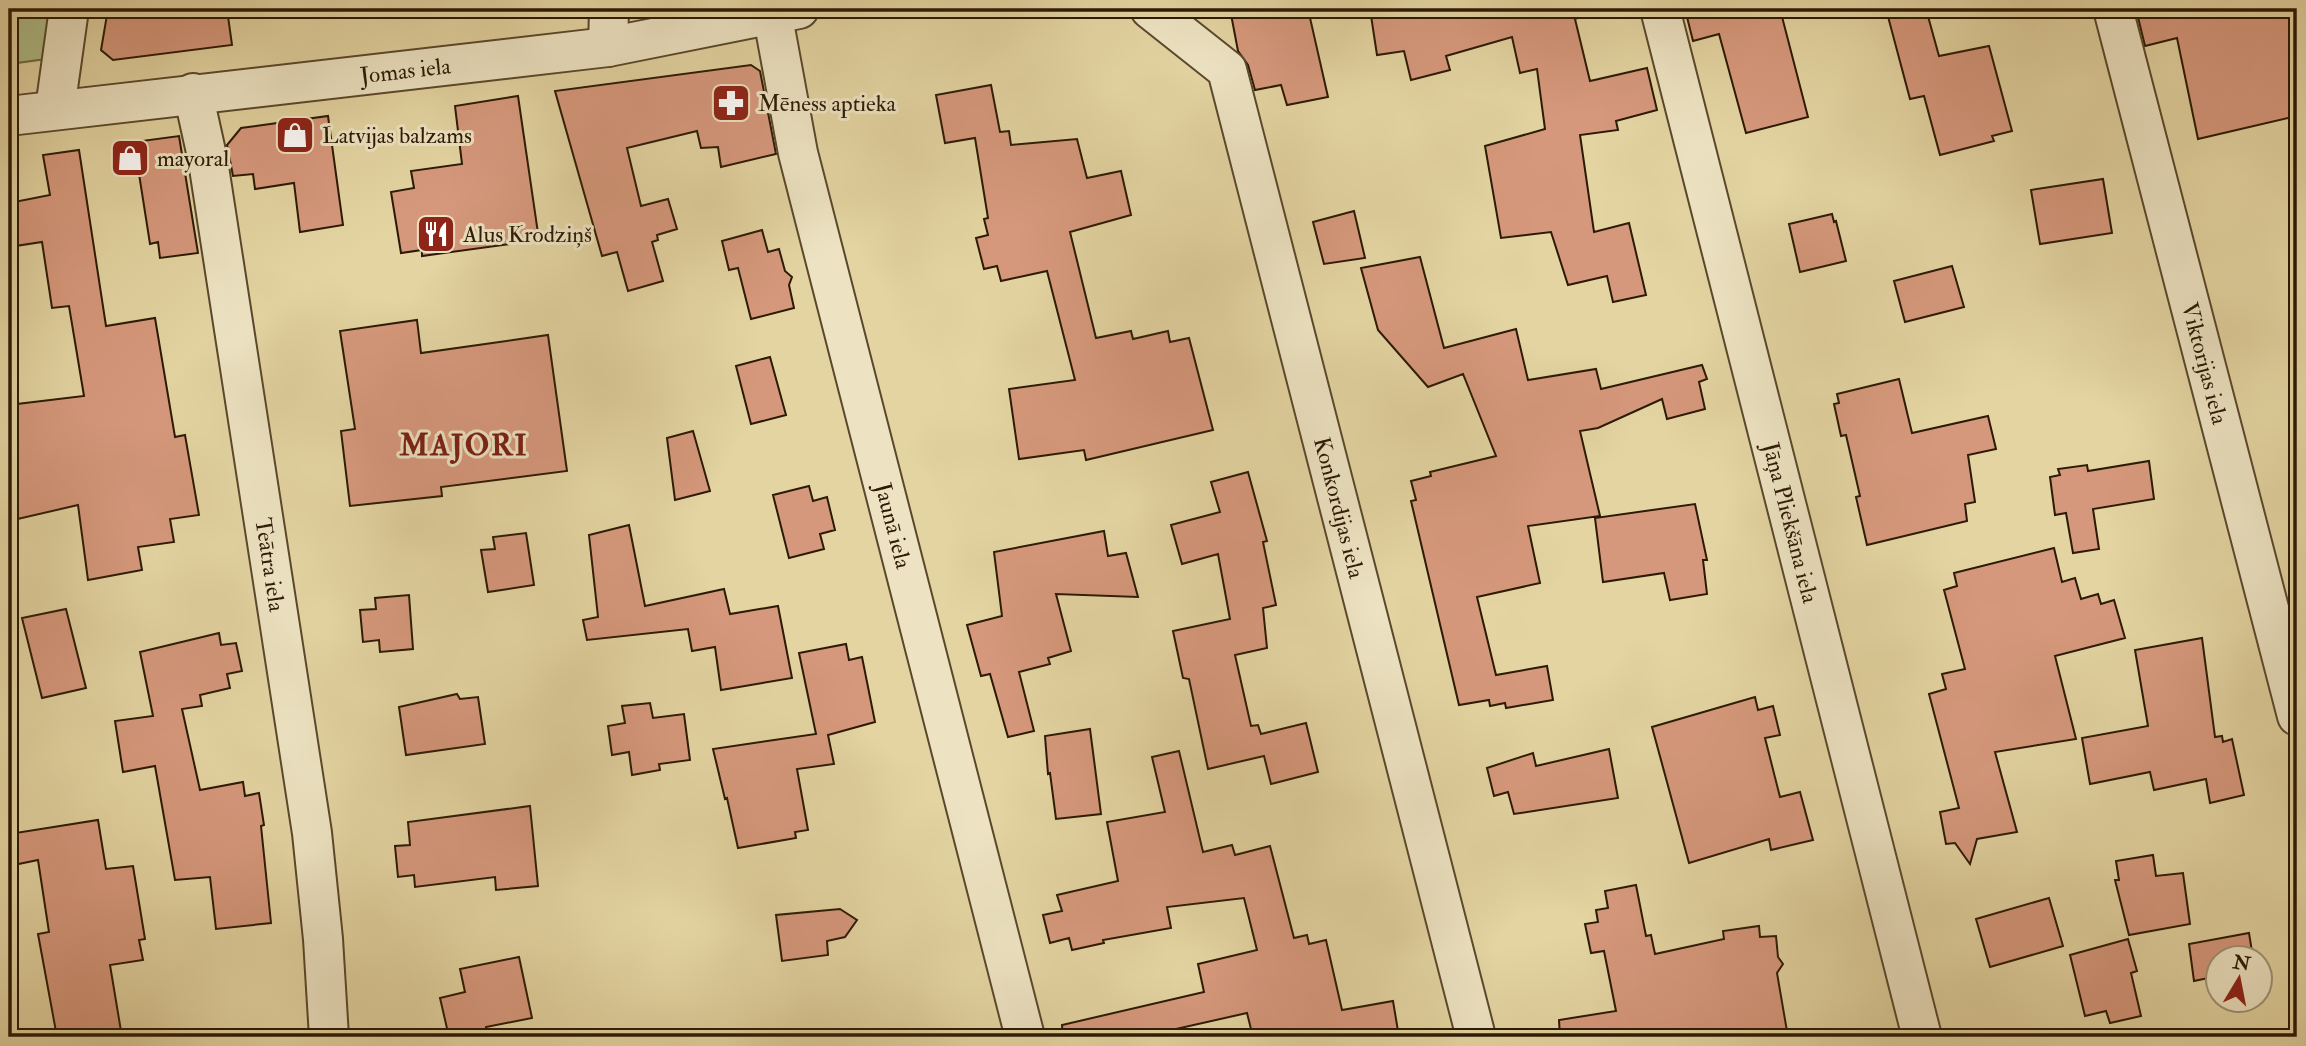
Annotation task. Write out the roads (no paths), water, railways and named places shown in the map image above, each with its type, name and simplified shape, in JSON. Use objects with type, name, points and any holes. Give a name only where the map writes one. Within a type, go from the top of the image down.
[{"type":"street","points":[[55,109],[69,9]]},
{"type":"street","points":[[608,47],[609,9]]},
{"type":"street","name":"Konkordijas iela","points":[[1150,9],[1227,71],[1476,1037]]},
{"type":"street","name":"Jāņa Pliekšāna iela","points":[[1660,9],[1922,1037]]},
{"type":"street","name":"Viktorijas iela","points":[[2113,9],[2297,716]]},
{"type":"street","name":"Jomas iela","points":[[9,116],[608,47],[785,11]]},
{"type":"street","name":"Jaunā iela","points":[[785,11],[799,153],[1025,1037]]},
{"type":"street","name":"Teātra iela","points":[[193,93],[208,161],[312,833],[323,939],[329,1037]]},
{"type":"place","name":"Mēness aptieka","points":[[731,103]]},
{"type":"place","name":"Latvijas balzams","points":[[295,135]]},
{"type":"place","name":"mayoral","points":[[130,158]]},
{"type":"place","name":"Alus Krodziņš","points":[[436,234]]},
{"type":"district","name":"MAJORI","points":[[464,445]]}]
